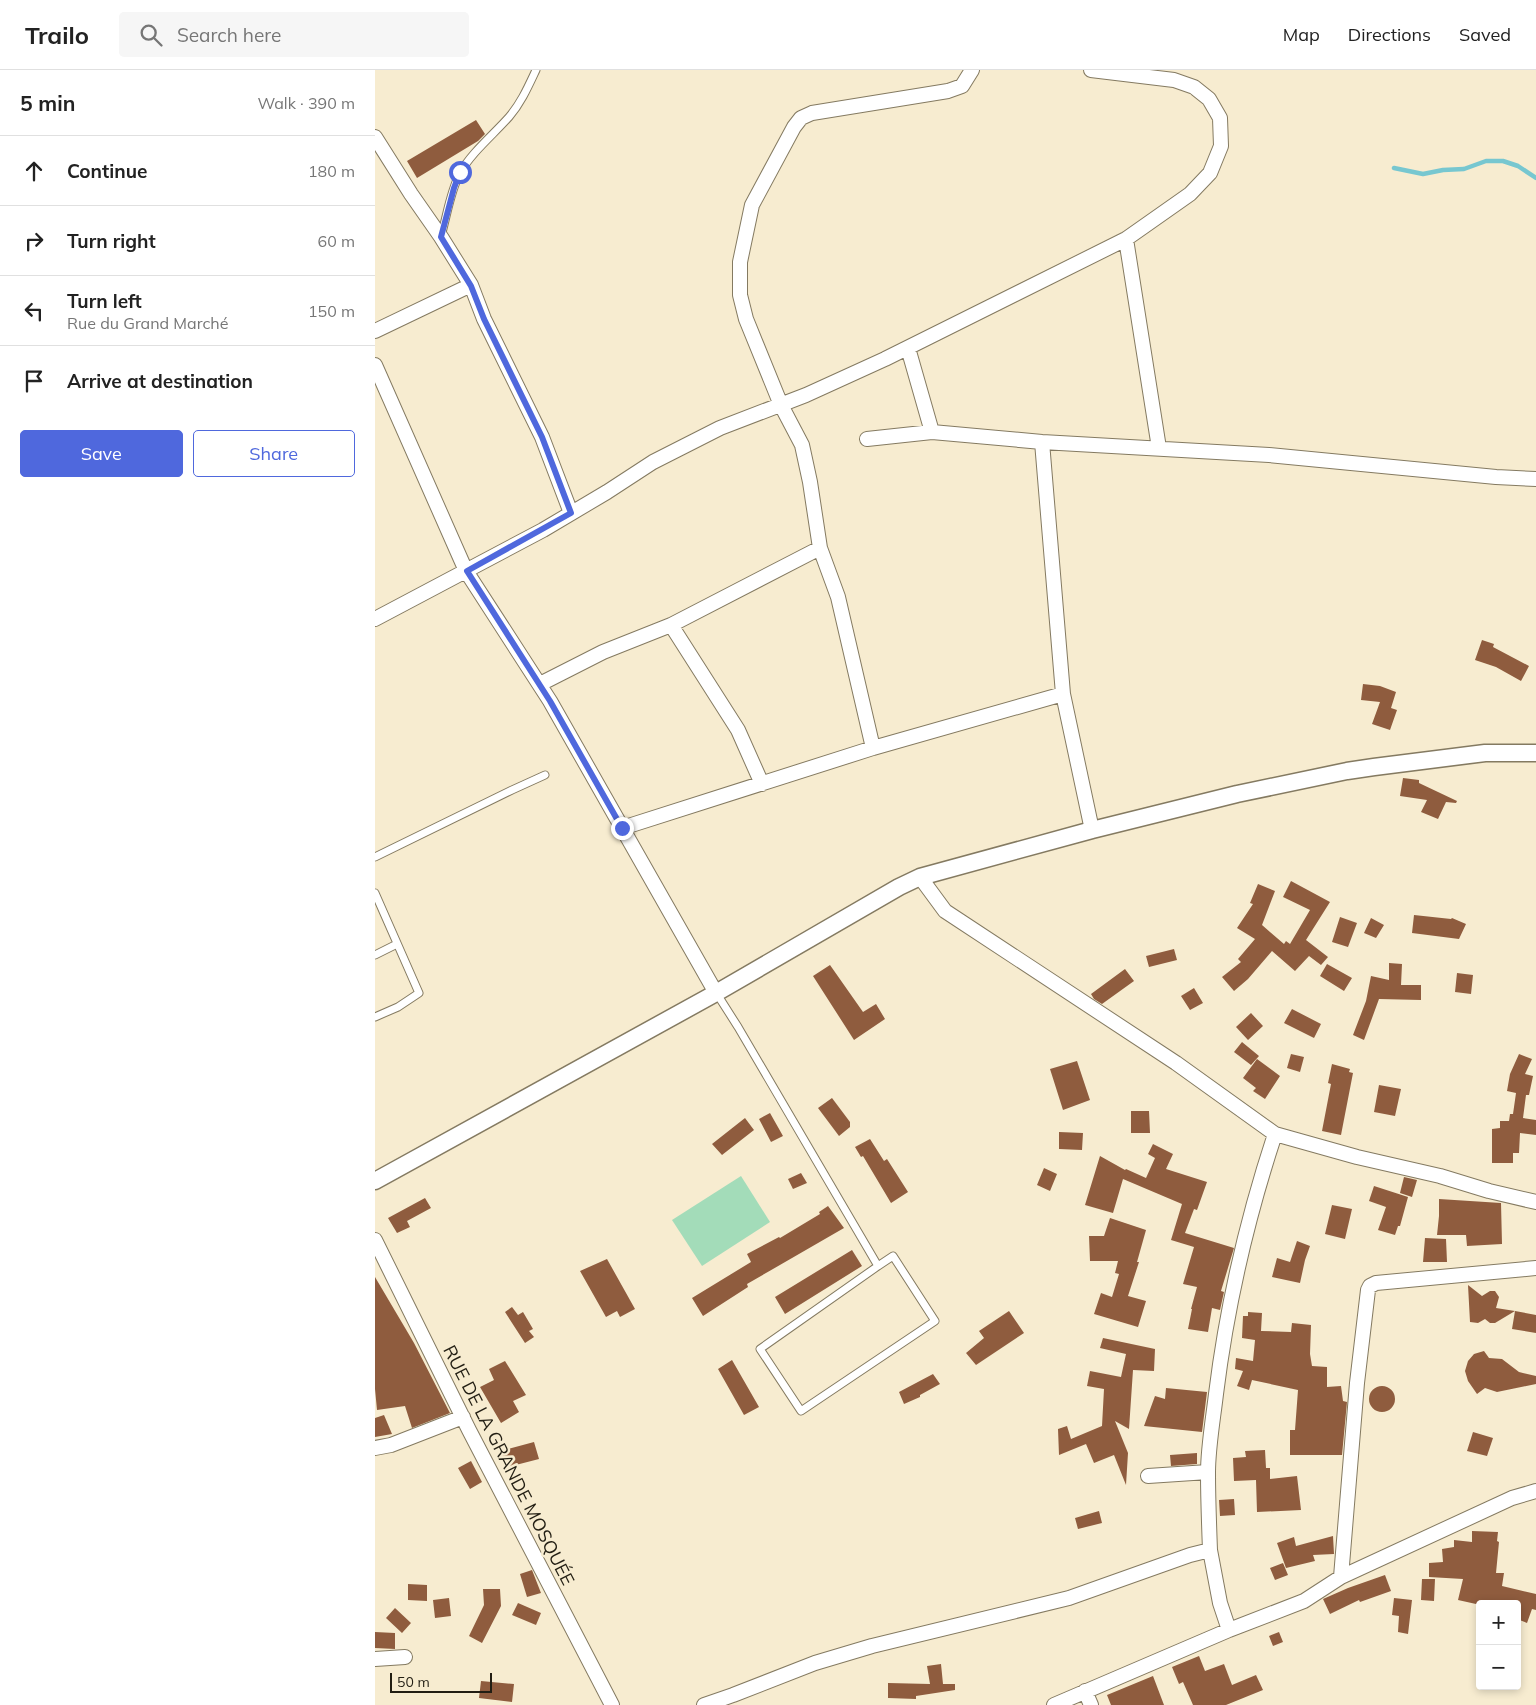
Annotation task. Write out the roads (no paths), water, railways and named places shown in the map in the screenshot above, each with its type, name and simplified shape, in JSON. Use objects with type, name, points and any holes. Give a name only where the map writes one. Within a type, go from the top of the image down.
[{"type":"street","points":[[873,748],[838,597],[820,548],[810,482],[802,445],[781,405],[746,320],[740,295],[740,262],[752,205],[801,118],[811,112],[948,91],[962,86],[972,70]]},
{"type":"street","points":[[375,619],[467,571],[571,513],[653,462],[720,428],[781,405],[908,348],[1126,239],[1190,194],[1210,173],[1221,146],[1220,118],[1209,98],[1194,86],[1174,80],[1091,70]]},
{"type":"street","points":[[375,137],[471,286],[484,319],[542,437],[571,513]]},
{"type":"street","points":[[1126,239],[1159,448]]},
{"type":"street","points":[[375,331],[471,286]]},
{"type":"street","points":[[908,348],[932,432]]},
{"type":"street","points":[[375,365],[467,571],[540,684],[717,993]]},
{"type":"street","points":[[867,438],[932,432],[1042,442],[1269,455],[1496,478],[1536,479]]},
{"type":"street","points":[[1042,442],[1063,694],[1092,830]]},
{"type":"street","points":[[540,684],[603,652],[671,625],[820,548]]},
{"type":"street","points":[[671,625],[738,730],[761,784]]},
{"type":"street","points":[[622,828],[873,748],[1063,694]]},
{"type":"street","points":[[375,1181],[717,993],[899,886],[921,877],[1092,830],[1237,794],[1365,768],[1485,754],[1536,754]]},
{"type":"street","points":[[921,877],[945,911],[1168,1058],[1275,1134],[1357,1157],[1440,1176],[1489,1191],[1536,1202]]},
{"type":"street","points":[[1229,1630],[1220,1603],[1210,1550],[1208,1472],[1211,1431],[1225,1324],[1253,1207],[1275,1134]]},
{"type":"street","name":"RUE DE LA GRANDE MOSQUÉE","points":[[375,1240],[463,1417],[612,1705]]},
{"type":"street","points":[[1341,1577],[1357,1383],[1370,1286],[1376,1283],[1536,1268]]},
{"type":"street","points":[[375,1448],[391,1445],[463,1417]]},
{"type":"street","points":[[1148,1476],[1208,1472]]},
{"type":"street","points":[[1054,1705],[1229,1630],[1304,1601],[1341,1577],[1512,1498],[1536,1491]]},
{"type":"street","points":[[704,1705],[733,1696],[815,1663],[880,1644],[1069,1598],[1190,1555],[1210,1550]]},
{"type":"street","points":[[375,1659],[405,1657]]},
{"type":"street","points":[[1085,1691],[1091,1705]]},
{"type":"lane","points":[[441,237],[460,172],[510,116],[525,95],[536,70]]},
{"type":"lane","points":[[375,857],[545,775]]},
{"type":"lane","points":[[375,893],[419,993],[398,1007],[375,1017]]},
{"type":"lane","points":[[375,955],[397,944]]},
{"type":"lane","points":[[717,993],[878,1266]]},
{"type":"lane","points":[[893,1256],[935,1321],[801,1411],[760,1349],[878,1266],[893,1256]]},
{"type":"waterway","points":[[1394,168],[1423,174],[1443,170],[1464,169],[1486,161],[1503,161],[1518,166],[1536,178]]}]
